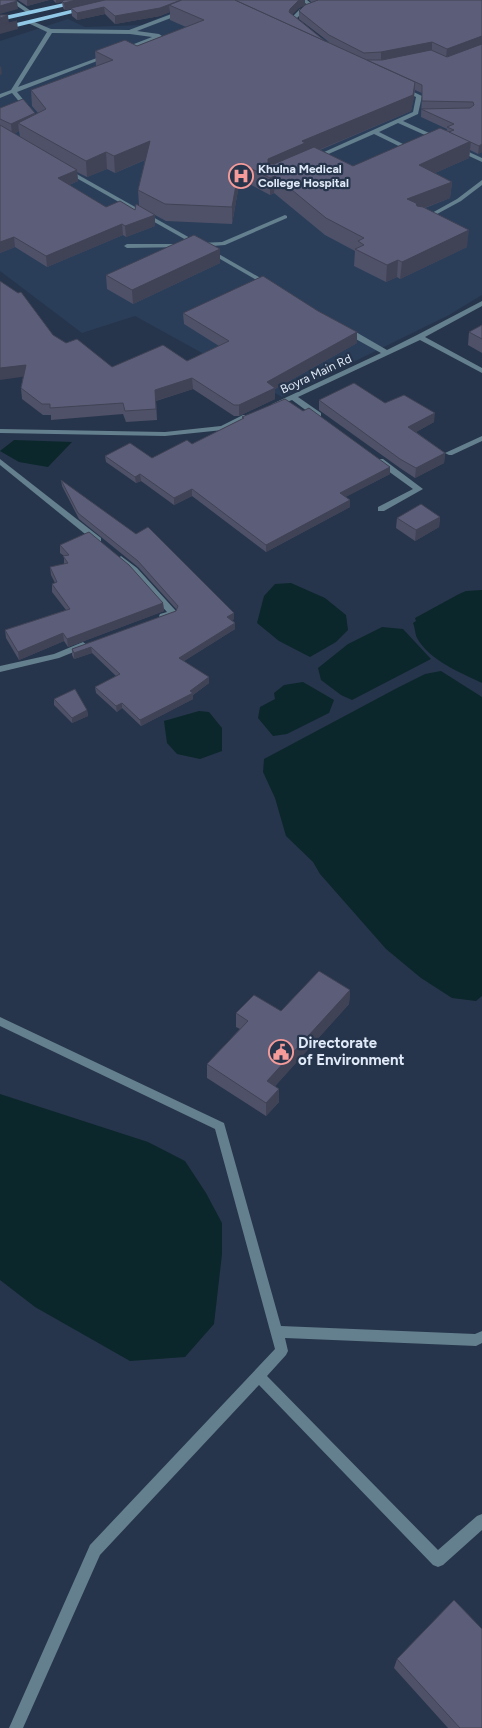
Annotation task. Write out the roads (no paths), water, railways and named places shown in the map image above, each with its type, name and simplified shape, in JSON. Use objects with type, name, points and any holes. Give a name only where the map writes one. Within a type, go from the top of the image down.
[{"type":"main road","points":[[0,19],[28,11],[86,0]]},
{"type":"main road","points":[[0,29],[95,6]]},
{"type":"street","points":[[11,0],[28,11]]},
{"type":"street","points":[[304,0],[313,7],[302,10],[293,19],[306,29]]},
{"type":"street","points":[[130,32],[187,10]]},
{"type":"street","points":[[0,96],[159,36],[130,32],[50,31],[30,22]]},
{"type":"street","points":[[13,91],[50,31]]},
{"type":"street","points":[[401,88],[419,96],[416,113]]},
{"type":"street","points":[[13,91],[36,118]]},
{"type":"street","points":[[307,162],[416,113],[425,113]]},
{"type":"street","points":[[398,121],[482,160]]},
{"type":"street","points":[[374,132],[414,151],[406,155]]},
{"type":"street","points":[[325,154],[333,158]]},
{"type":"street","points":[[63,168],[276,289]]},
{"type":"street","points":[[419,221],[458,200],[482,182]]},
{"type":"street","points":[[126,246],[224,244],[286,217]]},
{"type":"street","name":"Boyra Main Rd","points":[[267,408],[420,337],[482,304]]},
{"type":"street","points":[[335,324],[386,353]]},
{"type":"street","points":[[420,337],[482,371]]},
{"type":"street","points":[[293,397],[324,420]]},
{"type":"street","points":[[0,431],[165,434],[223,428],[258,412]]},
{"type":"street","points":[[449,453],[482,438]]},
{"type":"street","points":[[372,454],[419,489],[381,509]]},
{"type":"street","points":[[0,461],[104,545]]},
{"type":"street","points":[[112,551],[134,570],[173,612],[155,619]]},
{"type":"street","points":[[0,668],[56,656],[92,642]]},
{"type":"street","points":[[0,1021],[220,1126],[282,1351],[95,1550],[16,1728]]},
{"type":"street","points":[[277,1332],[294,1331],[476,1340],[482,1337]]},
{"type":"street","points":[[259,1376],[438,1560],[482,1521]]},
{"type":"place","name":"Khulna Medical College Hospital","points":[[241,176]]},
{"type":"place","name":"Directorate of Environment","points":[[281,1052]]}]
